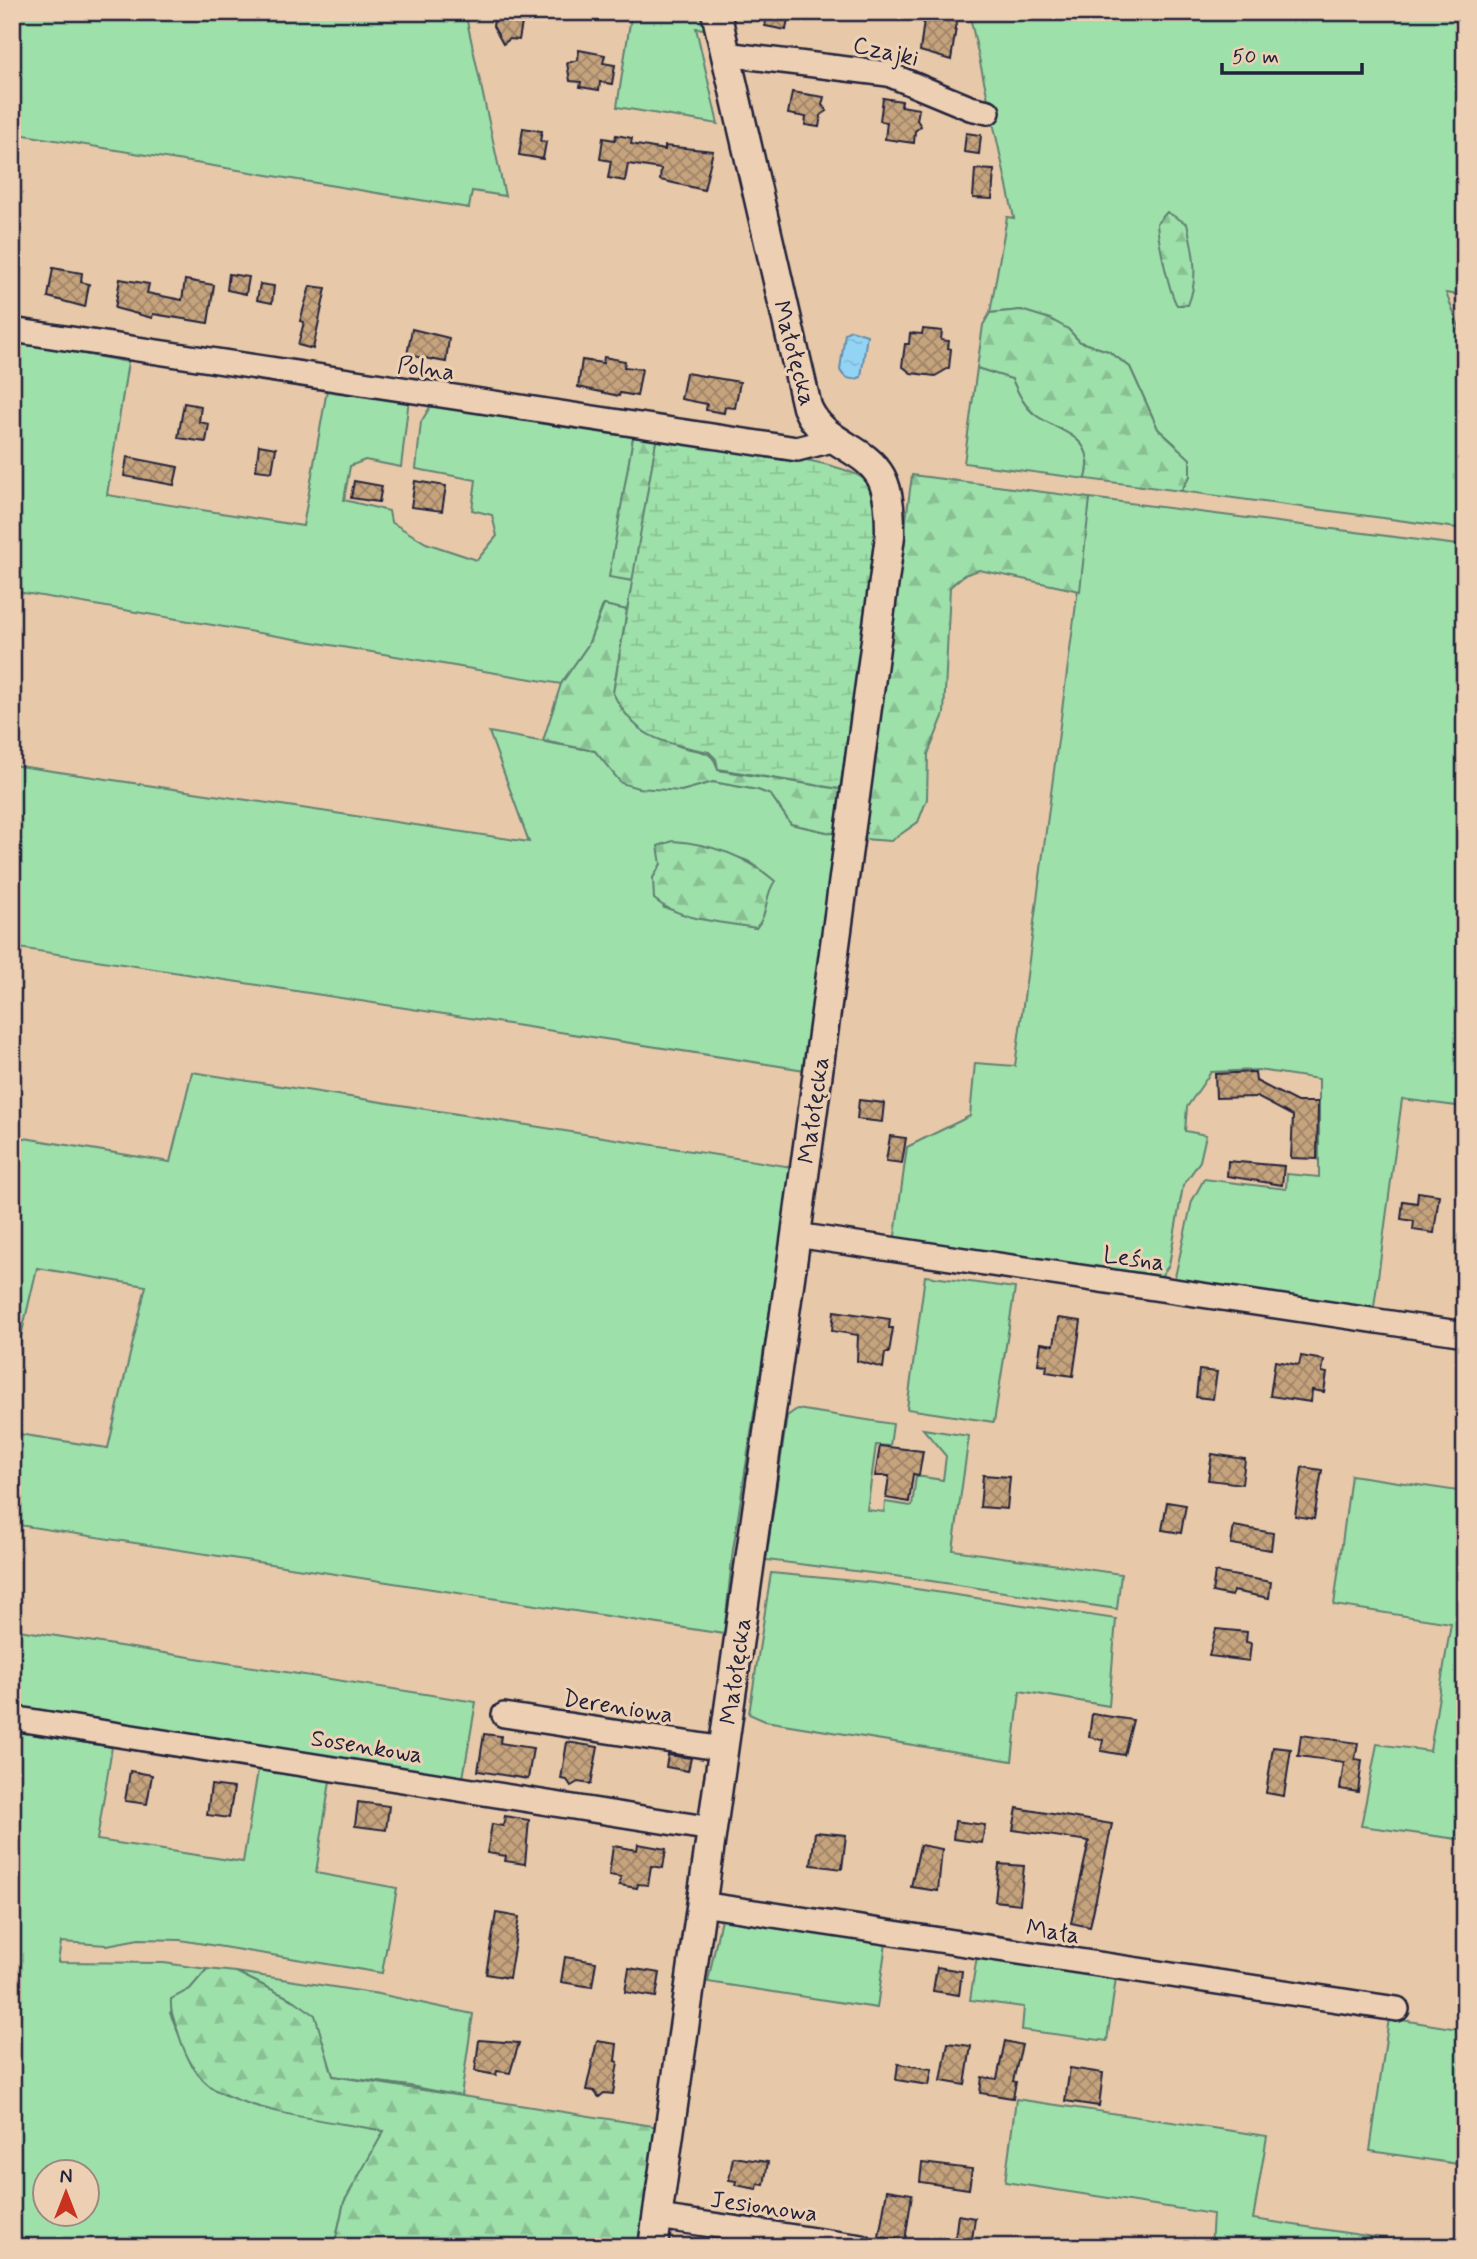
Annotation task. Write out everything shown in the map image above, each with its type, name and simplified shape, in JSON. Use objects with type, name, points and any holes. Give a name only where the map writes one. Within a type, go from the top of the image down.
[{"type":"street","name":"Małołęcka","points":[[653,2247],[796,1235],[890,537],[888,505],[881,477],[865,459],[832,440],[811,416],[799,381],[716,12]]},
{"type":"street","name":"Czajki","points":[[725,54],[888,74],[970,108],[988,112]]},
{"type":"street","name":"Polna","points":[[12,330],[797,449],[832,440]]},
{"type":"street","name":"Leśna","points":[[796,1235],[1465,1334]]},
{"type":"street","name":"Dereniowa","points":[[504,1715],[724,1749]]},
{"type":"street","name":"Sosenkowa","points":[[12,1718],[712,1829]]},
{"type":"street","name":"Mała","points":[[701,1904],[1397,2009]]},
{"type":"street","name":"Jesionowa","points":[[658,2217],[862,2247]]},
{"type":"green space","points":[[12,12],[465,12],[505,196],[472,191],[469,208],[12,133]]},
{"type":"green space","points":[[606,12],[707,12],[711,30],[696,28],[718,124],[617,107],[631,16]]},
{"type":"green space","points":[[969,12],[1465,12],[1465,296],[1446,293],[1465,342],[1465,529],[1181,491],[1190,476],[1175,444],[1158,429],[1130,367],[1108,351],[1080,342],[1068,329],[1021,310],[990,313],[1007,217],[1014,218]]},
{"type":"green space","points":[[1167,212],[1187,224],[1190,234],[1194,275],[1188,305],[1177,305],[1164,265],[1157,223]]},
{"type":"green space","points":[[1021,310],[1050,319],[1068,329],[1080,342],[1108,351],[1130,367],[1158,429],[1190,459],[1190,476],[1181,491],[1086,479],[1087,454],[1076,438],[1032,412],[1012,379],[977,368],[983,325],[990,313]]},
{"type":"green space","points":[[12,341],[128,362],[107,495],[303,526],[328,384],[409,398],[401,467],[365,460],[350,466],[344,500],[389,511],[391,522],[426,543],[477,560],[497,536],[492,515],[472,510],[476,480],[416,469],[421,422],[433,402],[634,432],[610,576],[633,581],[627,610],[603,605],[588,645],[561,684],[12,591]]},
{"type":"green space","points":[[977,368],[1012,379],[1032,412],[1076,438],[1087,454],[1086,479],[964,463]]},
{"type":"green space","points":[[634,432],[657,436],[633,581],[609,577]]},
{"type":"green space","points":[[657,436],[825,464],[849,471],[864,479],[871,487],[879,519],[840,789],[718,769],[716,759],[709,752],[663,741],[641,729],[631,720],[613,693]]},
{"type":"green space","points":[[912,475],[1090,498],[1080,591],[979,570],[964,575],[950,587],[944,714],[928,754],[927,799],[918,822],[891,841],[863,839]]},
{"type":"green space","points":[[1090,498],[1465,546],[1465,1107],[1402,1099],[1374,1307],[1369,1312],[1173,1286],[1192,1201],[1204,1179],[1286,1189],[1287,1174],[1319,1177],[1319,1079],[1258,1070],[1211,1072],[1187,1107],[1185,1131],[1206,1135],[1200,1161],[1183,1186],[1169,1265],[1157,1282],[894,1243],[907,1147],[970,1116],[975,1063],[1015,1066]]},
{"type":"green space","points":[[604,605],[627,610],[613,693],[672,742],[708,754],[718,770],[840,789],[836,834],[791,824],[771,795],[758,790],[713,782],[681,791],[638,788],[621,783],[595,751],[543,741],[561,684],[588,645]]},
{"type":"green space","points":[[489,732],[595,751],[607,763],[681,791],[713,782],[758,790],[771,795],[791,824],[836,834],[805,1070],[12,947],[12,765],[529,842]],"holes":[[[661,852],[726,855],[744,860],[758,868],[765,881],[765,901],[756,928],[664,908],[653,878],[661,864]]]},
{"type":"green space","points":[[673,841],[715,848],[728,853],[764,872],[775,881],[769,892],[763,917],[756,928],[689,916],[654,899],[653,878],[661,864],[658,846]]},
{"type":"green space","points":[[192,1072],[792,1167],[733,1550],[724,1634],[12,1524],[12,1433],[108,1448],[146,1286],[37,1268],[12,1375],[12,1136],[170,1162]]},
{"type":"green space","points":[[925,1276],[1015,1288],[994,1422],[907,1409]]},
{"type":"green space","points":[[797,1409],[893,1424],[890,1446],[876,1445],[867,1510],[884,1512],[885,1502],[912,1506],[916,1476],[943,1480],[946,1456],[923,1429],[969,1436],[953,1550],[1121,1574],[1117,1609],[911,1578],[766,1560],[787,1416]]},
{"type":"green space","points":[[1351,1475],[1465,1492],[1465,1840],[1361,1826],[1377,1744],[1430,1751],[1451,1623],[1334,1605]]},
{"type":"green space","points":[[771,1573],[876,1583],[1116,1619],[1109,1706],[1020,1691],[1012,1761],[765,1721],[749,1714]]},
{"type":"green space","points":[[12,1629],[476,1702],[463,1778],[12,1709]]},
{"type":"green space","points":[[12,1731],[112,1747],[97,1840],[243,1862],[258,1770],[330,1781],[316,1873],[397,1888],[382,1973],[180,1940],[139,1939],[107,1945],[61,1942],[58,1962],[164,1963],[207,1969],[170,2013],[192,2066],[216,2090],[293,2113],[385,2131],[344,2202],[334,2247],[143,2247],[97,2240],[96,2247],[12,2247]]},
{"type":"green space","points":[[721,1918],[886,1943],[877,2008],[708,1982]]},
{"type":"green space","points":[[977,1956],[1116,1978],[1107,2041],[1022,2030],[1024,2007],[970,2000]]},
{"type":"green space","points":[[207,1969],[236,1972],[295,2001],[315,2015],[333,2076],[660,2127],[643,2247],[334,2247],[344,2202],[384,2131],[256,2106],[217,2091],[203,2080],[185,2051],[172,2013],[171,1999],[190,1989]]},
{"type":"green space","points":[[236,1972],[379,1994],[473,2014],[461,2096],[333,2076],[325,2053],[295,2001]]},
{"type":"green space","points":[[1389,2018],[1465,2030],[1465,2165],[1370,2151]]},
{"type":"green space","points":[[1016,2099],[1267,2136],[1253,2219],[1441,2247],[1211,2247],[1213,2214],[1005,2182]]},
{"type":"water","points":[[851,330],[867,335],[861,377],[855,379],[846,377],[840,370],[845,333]]},
{"type":"building","points":[[495,12],[524,12],[519,40],[510,39],[503,44],[493,26]]},
{"type":"building","points":[[767,12],[789,12],[786,30],[765,26]]},
{"type":"building","points":[[940,18],[957,21],[951,60],[920,51],[924,20],[939,22]]},
{"type":"building","points":[[579,50],[605,55],[603,63],[615,65],[612,84],[600,82],[599,90],[580,87],[581,82],[570,81],[567,63],[578,60]]},
{"type":"building","points":[[792,92],[824,97],[822,105],[827,111],[821,115],[819,127],[805,125],[806,117],[788,114]]},
{"type":"building","points":[[883,98],[902,101],[901,106],[919,109],[917,120],[921,126],[915,131],[914,143],[885,139],[887,122],[880,121]]},
{"type":"building","points":[[523,128],[542,131],[540,141],[546,142],[543,159],[519,155]]},
{"type":"building","points":[[966,133],[981,135],[979,154],[964,152]]},
{"type":"building","points":[[616,135],[632,138],[631,144],[665,150],[665,146],[713,151],[704,190],[660,180],[661,169],[628,164],[625,181],[608,178],[611,161],[600,159],[603,138],[615,140]]},
{"type":"building","points":[[975,169],[994,170],[992,199],[973,198]]},
{"type":"building","points":[[53,268],[82,273],[81,282],[89,284],[85,307],[48,297]]},
{"type":"building","points":[[229,274],[249,277],[246,294],[227,290]]},
{"type":"building","points":[[120,279],[149,284],[147,293],[182,300],[185,280],[214,285],[208,323],[153,314],[152,318],[115,308]]},
{"type":"building","points":[[260,284],[274,286],[272,303],[257,300]]},
{"type":"building","points":[[310,286],[326,288],[313,349],[298,345],[304,322],[300,321]]},
{"type":"building","points":[[412,329],[449,338],[446,362],[407,355]]},
{"type":"building","points":[[923,329],[942,331],[941,340],[949,341],[949,368],[935,376],[911,373],[902,366],[905,344],[909,344],[910,333],[922,334]]},
{"type":"building","points":[[604,357],[625,361],[624,367],[642,369],[637,396],[620,393],[619,396],[578,387],[582,360],[603,363]]},
{"type":"building","points":[[686,373],[740,382],[735,408],[725,407],[724,413],[706,410],[707,404],[681,399]]},
{"type":"building","points":[[184,403],[201,406],[199,422],[209,424],[206,442],[178,438]]},
{"type":"building","points":[[259,445],[276,448],[272,472],[256,470]]},
{"type":"building","points":[[127,457],[178,467],[174,485],[124,476]]},
{"type":"building","points":[[354,481],[382,486],[379,502],[351,498]]},
{"type":"building","points":[[415,481],[446,486],[442,511],[411,507]]},
{"type":"building","points":[[1255,1072],[1256,1081],[1297,1102],[1318,1102],[1317,1159],[1291,1158],[1293,1116],[1257,1097],[1216,1098],[1215,1074]]},
{"type":"building","points":[[859,1100],[884,1103],[882,1122],[857,1119]]},
{"type":"building","points":[[890,1136],[906,1138],[902,1163],[886,1161]]},
{"type":"building","points":[[1228,1161],[1284,1166],[1282,1185],[1227,1176]]},
{"type":"building","points":[[1418,1192],[1439,1195],[1434,1233],[1413,1230],[1414,1221],[1401,1219],[1403,1201],[1417,1203]]},
{"type":"building","points":[[834,1311],[890,1319],[889,1328],[893,1328],[889,1353],[885,1353],[883,1368],[857,1361],[858,1335],[832,1331]]},
{"type":"building","points":[[1058,1318],[1081,1321],[1073,1376],[1046,1372],[1047,1365],[1038,1364],[1041,1343],[1054,1345]]},
{"type":"building","points":[[1301,1356],[1324,1360],[1322,1372],[1327,1373],[1324,1392],[1312,1390],[1311,1402],[1270,1396],[1275,1361],[1299,1365]]},
{"type":"building","points":[[1199,1370],[1217,1372],[1213,1399],[1196,1397]]},
{"type":"building","points":[[880,1446],[923,1451],[919,1475],[913,1474],[909,1502],[886,1498],[889,1476],[875,1476]]},
{"type":"building","points":[[1212,1454],[1245,1459],[1242,1484],[1208,1480]]},
{"type":"building","points":[[1302,1467],[1322,1470],[1314,1519],[1295,1516]]},
{"type":"building","points":[[983,1475],[1010,1477],[1007,1509],[980,1507]]},
{"type":"building","points":[[1167,1502],[1186,1505],[1181,1533],[1162,1530]]},
{"type":"building","points":[[1234,1526],[1273,1533],[1271,1550],[1231,1544]]},
{"type":"building","points":[[1215,1572],[1271,1582],[1269,1598],[1233,1591],[1232,1596],[1212,1592]]},
{"type":"building","points":[[1216,1629],[1247,1632],[1246,1642],[1251,1643],[1249,1661],[1209,1656]]},
{"type":"building","points":[[1092,1714],[1133,1720],[1124,1755],[1101,1751],[1103,1740],[1089,1737]]},
{"type":"building","points":[[484,1734],[501,1736],[500,1743],[533,1748],[528,1779],[478,1771]]},
{"type":"building","points":[[1301,1735],[1358,1743],[1355,1759],[1362,1760],[1358,1792],[1340,1789],[1344,1762],[1298,1756]]},
{"type":"building","points":[[567,1742],[598,1747],[591,1784],[578,1782],[571,1786],[567,1780],[561,1779]]},
{"type":"building","points":[[1273,1747],[1291,1749],[1284,1796],[1266,1793]]},
{"type":"building","points":[[668,1755],[691,1758],[688,1771],[666,1767]]},
{"type":"building","points":[[130,1771],[152,1775],[147,1804],[125,1801]]},
{"type":"building","points":[[211,1785],[234,1788],[229,1818],[207,1815]]},
{"type":"building","points":[[358,1802],[389,1806],[386,1830],[355,1826]]},
{"type":"building","points":[[1017,1808],[1112,1824],[1090,1927],[1071,1923],[1089,1841],[1013,1830]]},
{"type":"building","points":[[505,1816],[529,1820],[525,1864],[505,1861],[506,1856],[487,1853],[492,1824],[503,1826]]},
{"type":"building","points":[[955,1821],[985,1825],[982,1843],[953,1839]]},
{"type":"building","points":[[815,1832],[846,1835],[842,1869],[811,1865]]},
{"type":"building","points":[[638,1844],[666,1849],[663,1868],[651,1866],[648,1885],[638,1884],[637,1888],[619,1885],[621,1877],[609,1875],[613,1846],[637,1850]]},
{"type":"building","points":[[920,1845],[942,1849],[938,1891],[911,1887]]},
{"type":"building","points":[[999,1864],[1024,1866],[1020,1904],[995,1901]]},
{"type":"building","points":[[496,1913],[519,1917],[509,1978],[486,1974]]},
{"type":"building","points":[[565,1957],[596,1962],[592,1987],[561,1982]]},
{"type":"building","points":[[937,1967],[962,1971],[959,1995],[933,1991]]},
{"type":"building","points":[[629,1968],[660,1973],[656,1997],[625,1992]]},
{"type":"building","points":[[479,2040],[519,2043],[510,2073],[497,2071],[496,2075],[475,2071]]},
{"type":"building","points":[[597,2041],[617,2044],[615,2061],[618,2062],[613,2094],[604,2093],[599,2097],[594,2091],[586,2090]]},
{"type":"building","points":[[1005,2041],[1022,2045],[1013,2081],[1016,2082],[1013,2098],[980,2093],[982,2077],[997,2079]]},
{"type":"building","points":[[948,2043],[971,2046],[965,2085],[941,2081]]},
{"type":"building","points":[[898,2064],[932,2069],[929,2085],[896,2080]]},
{"type":"building","points":[[1070,2068],[1103,2073],[1099,2106],[1065,2101]]},
{"type":"building","points":[[733,2157],[768,2162],[764,2185],[758,2184],[757,2189],[735,2185],[736,2181],[729,2180]]},
{"type":"building","points":[[922,2163],[972,2169],[969,2189],[920,2182]]},
{"type":"building","points":[[887,2190],[912,2194],[905,2241],[879,2237]]},
{"type":"building","points":[[958,2215],[975,2218],[971,2247],[954,2247]]}]
